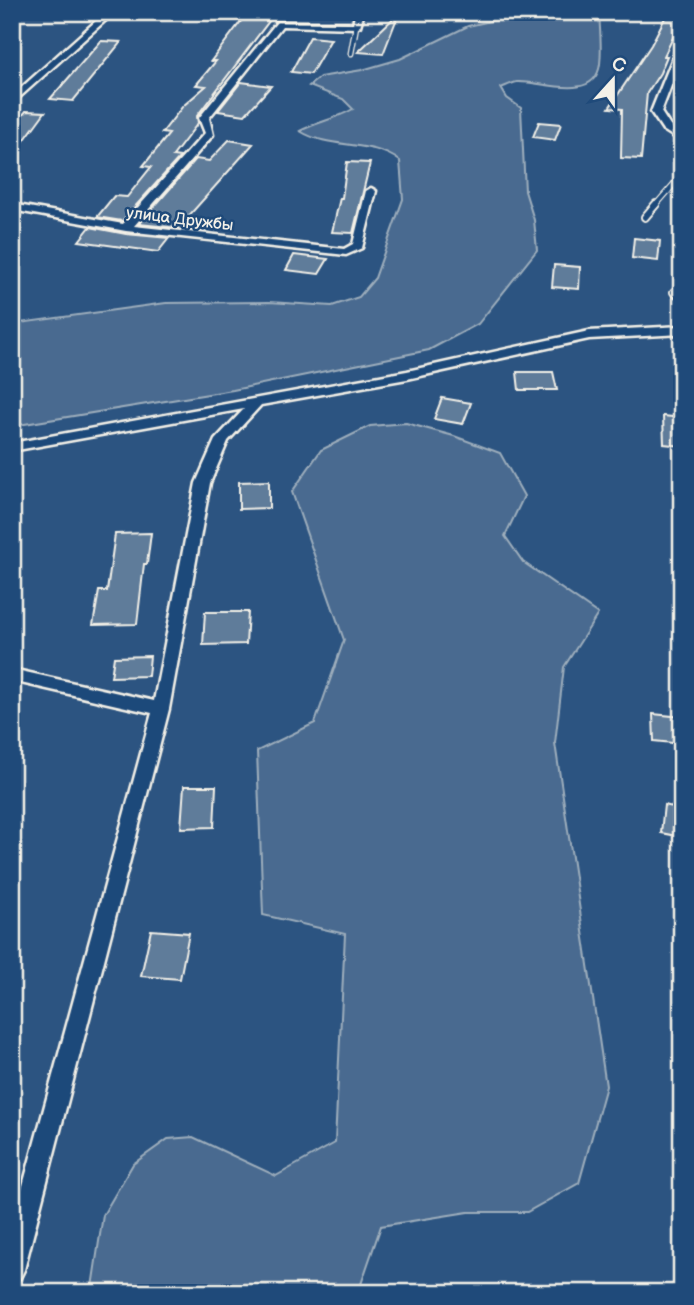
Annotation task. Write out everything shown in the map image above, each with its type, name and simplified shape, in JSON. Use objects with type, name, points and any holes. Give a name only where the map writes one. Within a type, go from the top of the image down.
[{"type":"street","points":[[12,101],[111,12]]},
{"type":"street","points":[[126,228],[210,133],[204,118],[280,24],[356,26],[360,12]]},
{"type":"street","points":[[682,45],[656,112],[666,128],[682,139]]},
{"type":"street","name":"улица Дружбы","points":[[12,207],[126,228],[346,252],[358,246],[371,191]]},
{"type":"street","points":[[12,447],[407,375],[589,335],[682,330]]},
{"type":"street","points":[[12,1270],[161,709],[203,483],[222,440],[258,401]]},
{"type":"street","points":[[12,675],[161,709]]},
{"type":"lane","points":[[351,53],[356,26]]},
{"type":"lane","points":[[645,217],[682,175]]},
{"type":"lane","points":[[682,286],[674,292],[682,297]]},
{"type":"shaded area","points":[[531,12],[599,13],[600,64],[596,76],[577,87],[517,82],[501,88],[507,98],[521,108],[525,191],[534,220],[537,250],[478,324],[429,350],[233,390],[12,426],[12,324],[166,303],[269,302],[332,306],[359,297],[375,278],[403,199],[400,161],[376,150],[324,141],[300,131],[353,109],[343,99],[309,86],[320,77],[362,70],[400,59],[468,26]]},
{"type":"shaded area","points":[[406,423],[454,436],[500,453],[524,496],[505,536],[523,562],[598,614],[564,667],[555,743],[606,1086],[579,1183],[527,1212],[468,1212],[381,1226],[358,1293],[117,1293],[92,1287],[103,1215],[133,1164],[168,1139],[193,1137],[276,1176],[335,1143],[345,934],[263,915],[257,751],[315,723],[344,640],[292,492],[321,450],[370,426]]},
{"type":"building","points":[[248,12],[276,12],[197,116],[198,123],[173,156],[180,157],[122,221],[97,217],[114,196],[127,197],[151,167],[143,166],[169,134],[162,133],[183,106],[206,86],[196,85],[216,61],[211,61]]},
{"type":"building","points":[[668,12],[682,12],[682,19],[664,56],[667,56],[660,73],[647,93],[641,159],[621,158],[622,109],[609,108],[651,45]]},
{"type":"building","points":[[399,13],[383,54],[358,52]]},
{"type":"building","points":[[310,37],[331,39],[311,74],[291,72]]},
{"type":"building","points":[[101,41],[121,42],[73,101],[50,99]]},
{"type":"building","points":[[241,82],[271,86],[245,115],[218,111]]},
{"type":"building","points":[[26,111],[45,112],[12,157],[12,128]]},
{"type":"building","points":[[539,122],[561,124],[555,140],[533,137]]},
{"type":"building","points":[[229,140],[253,144],[178,228],[139,224],[196,159],[209,161]]},
{"type":"building","points":[[347,162],[370,163],[353,233],[332,232],[342,198]]},
{"type":"building","points":[[90,227],[169,238],[158,252],[79,241]]},
{"type":"building","points":[[634,238],[660,241],[658,261],[632,258]]},
{"type":"building","points":[[294,255],[328,259],[319,274],[286,270]]},
{"type":"building","points":[[554,265],[580,267],[579,289],[552,287]]},
{"type":"building","points":[[517,372],[553,372],[557,390],[519,390]]},
{"type":"building","points":[[442,398],[471,403],[463,424],[434,419]]},
{"type":"building","points":[[663,416],[682,418],[682,446],[664,444]]},
{"type":"building","points":[[269,481],[269,508],[239,509],[239,482]]},
{"type":"building","points":[[151,533],[147,564],[144,564],[137,624],[93,625],[99,591],[107,591],[115,534]]},
{"type":"building","points":[[205,612],[248,612],[246,644],[203,645]]},
{"type":"building","points":[[150,656],[148,676],[111,677],[114,657]]},
{"type":"building","points":[[653,714],[682,717],[682,744],[654,741]]},
{"type":"building","points":[[184,786],[216,786],[214,827],[181,828]]},
{"type":"building","points":[[664,805],[682,809],[682,837],[661,833]]},
{"type":"building","points":[[151,930],[189,933],[180,979],[141,976]]}]
